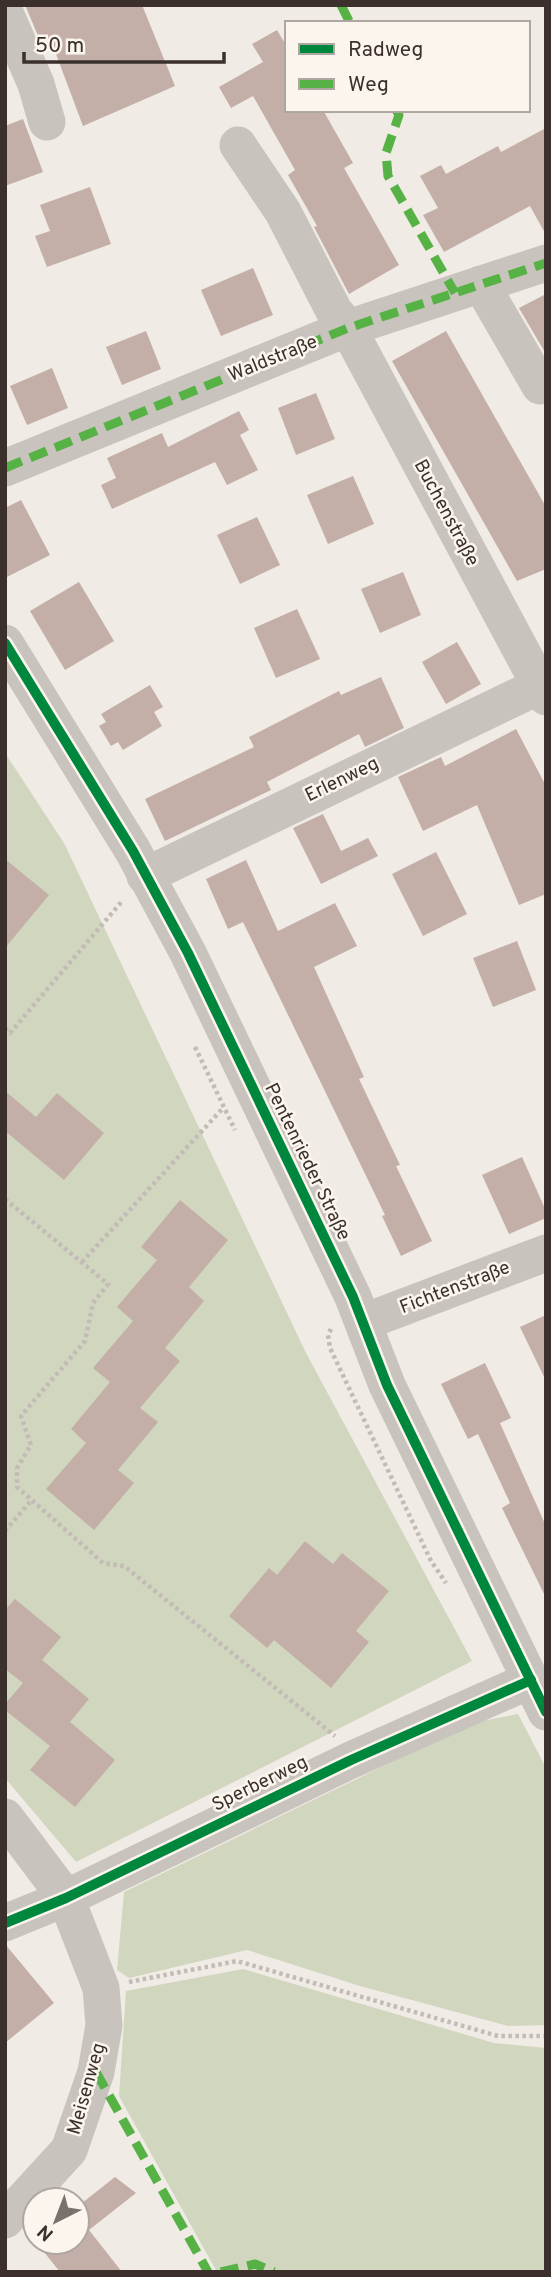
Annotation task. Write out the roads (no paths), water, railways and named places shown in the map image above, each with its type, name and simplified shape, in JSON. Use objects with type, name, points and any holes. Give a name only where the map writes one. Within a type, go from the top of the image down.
[{"type":"street","points":[[5,13],[36,84],[47,122]]},
{"type":"street","name":"Buchenstraße","points":[[238,145],[283,212],[334,311],[348,328],[540,676]]},
{"type":"street","name":"Waldstraße","points":[[5,468],[348,328],[546,263]]},
{"type":"street","points":[[481,285],[540,386]]},
{"type":"street","name":"Pentenrieder Straße","points":[[5,643],[133,851],[188,953],[364,1322],[387,1385],[536,1677]]},
{"type":"street","name":"Erlenweg","points":[[145,876],[540,676]]},
{"type":"street","name":"Fichtenstraße","points":[[364,1322],[546,1253]]},
{"type":"street","name":"Sperberweg","points":[[5,1923],[66,1898],[351,1760],[536,1677]]},
{"type":"street","name":"Meisenweg","points":[[5,1817],[66,1898],[101,1987],[104,2025],[96,2072],[69,2150],[5,2220]]}]
